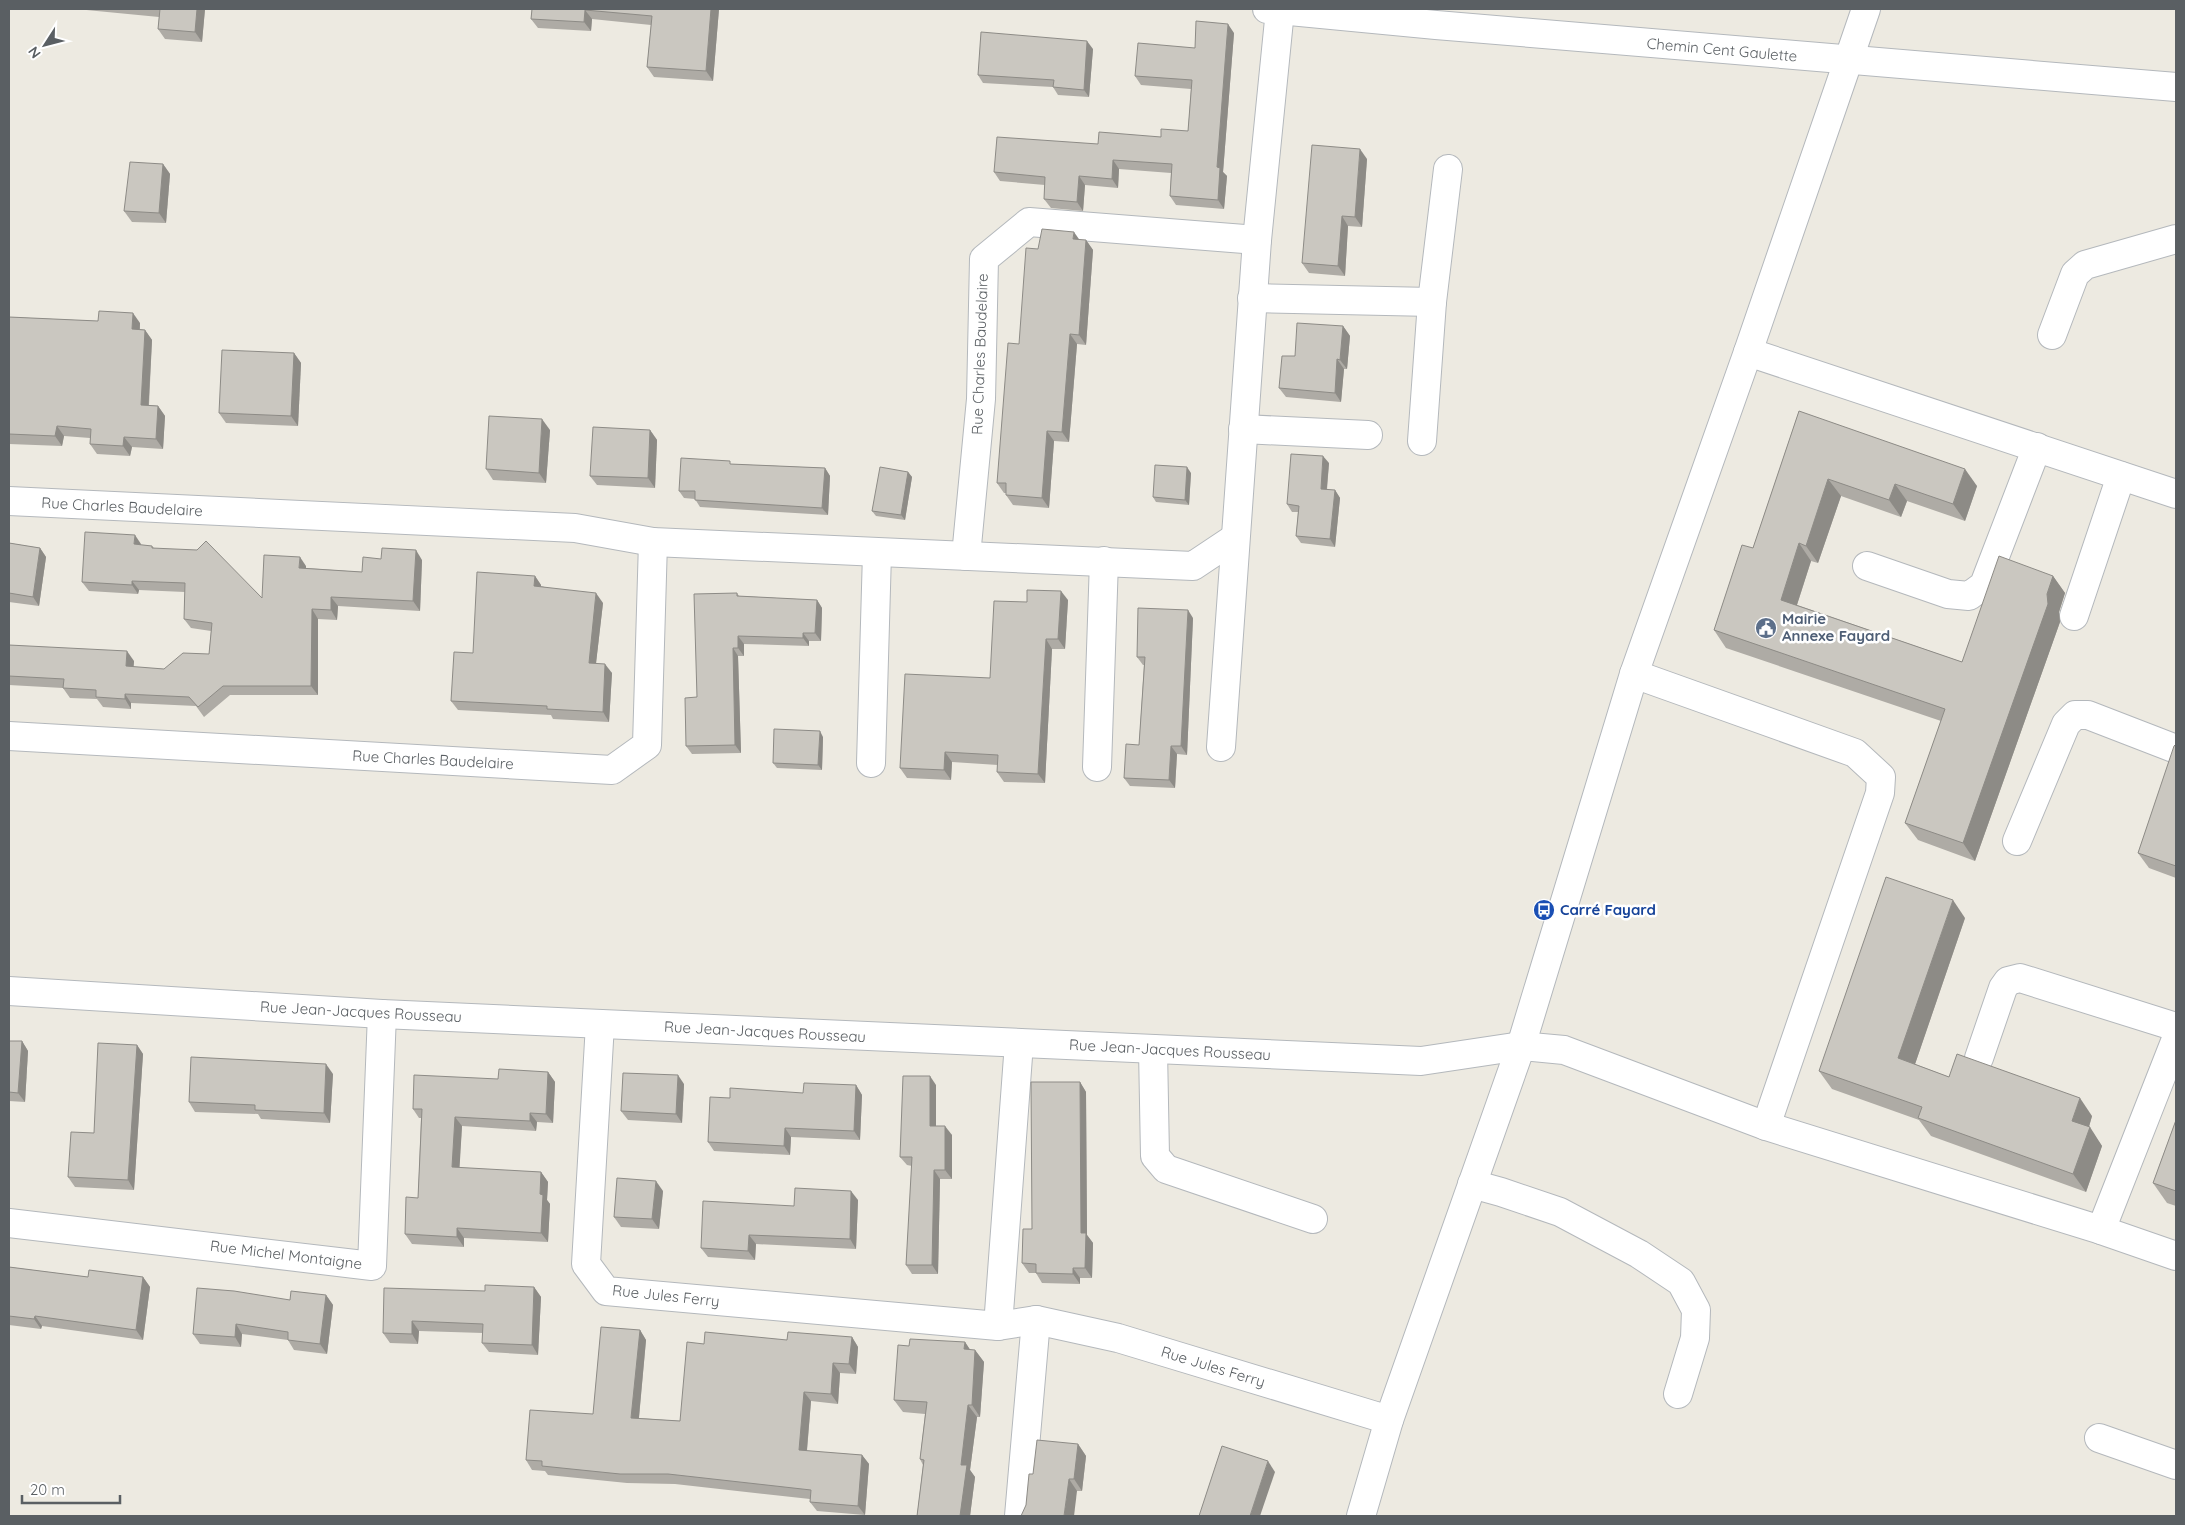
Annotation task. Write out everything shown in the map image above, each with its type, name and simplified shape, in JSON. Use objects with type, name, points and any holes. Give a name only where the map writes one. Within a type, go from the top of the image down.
[{"type":"street","points":[[1221,747],[1274,9]]},
{"type":"street","name":"Chemin Cent Gaulette","points":[[1274,9],[1437,17],[1847,60],[2176,87]]},
{"type":"street","points":[[1361,1516],[1389,1420],[1521,1046],[1634,674],[1748,352],[1866,9]]},
{"type":"street","points":[[1422,441],[1432,302],[1448,169]]},
{"type":"street","name":"Rue Charles Baudelaire","points":[[966,556],[981,399],[984,258],[1029,222],[1256,240]]},
{"type":"street","points":[[2052,335],[2075,274],[2084,264],[2176,239]]},
{"type":"street","points":[[1252,298],[1432,302]]},
{"type":"street","points":[[1748,352],[2176,494]]},
{"type":"street","points":[[1243,429],[1368,435]]},
{"type":"street","points":[[1867,566],[1948,594],[1969,596],[1984,585],[2037,447]]},
{"type":"street","points":[[2074,616],[2121,476]]},
{"type":"street","name":"Rue Charles Baudelaire","points":[[9,501],[575,528],[653,542],[1193,566],[1235,538]]},
{"type":"street","name":"Rue Charles Baudelaire","points":[[9,736],[612,770],[647,745],[653,542]]},
{"type":"street","points":[[871,762],[877,553]]},
{"type":"street","points":[[1097,767],[1104,562]]},
{"type":"street","points":[[1634,674],[1855,753],[1881,777],[1880,793],[1766,1126]]},
{"type":"street","points":[[2017,841],[2066,724],[2075,715],[2088,715],[2176,749]]},
{"type":"street","points":[[1979,1058],[2003,988],[2008,981],[2020,978],[2176,1028]]},
{"type":"street","name":"Rue Jean-Jacques Rousseau","points":[[9,990],[382,1014],[1421,1061],[1521,1046],[1564,1050],[1766,1126],[2101,1230],[2176,1256]]},
{"type":"street","name":"Rue Michel Montaigne","points":[[9,1223],[372,1266],[382,1014]]},
{"type":"street","name":"Rue Jules Ferry","points":[[600,1024],[586,1264],[606,1291],[998,1326],[1036,1320],[1118,1338],[1389,1420]]},
{"type":"street","points":[[2101,1230],[2176,1039]]},
{"type":"street","points":[[998,1326],[1019,1043]]},
{"type":"street","points":[[1153,1049],[1155,1156],[1166,1169],[1313,1219]]},
{"type":"street","points":[[1472,1184],[1560,1212],[1640,1254],[1681,1282],[1696,1310],[1695,1338],[1678,1394]]},
{"type":"street","points":[[1020,1516],[1036,1320]]},
{"type":"street","points":[[2099,1438],[2176,1465]]},
{"type":"building","points":[[160,9],[197,9],[195,32],[158,29]]},
{"type":"building","points":[[532,9],[711,9],[706,71],[647,67],[652,16],[585,10],[584,22],[531,19]]},
{"type":"building","points":[[1196,21],[1228,24],[1217,167],[1220,168],[1218,200],[1170,196],[1172,164],[1113,160],[1112,179],[1079,176],[1077,202],[1044,199],[1045,177],[994,172],[997,137],[1098,144],[1099,132],[1161,137],[1161,129],[1188,131],[1192,80],[1135,76],[1138,43],[1195,48]]},
{"type":"building","points":[[981,32],[1087,41],[1084,90],[1053,87],[1054,80],[978,75]]},
{"type":"building","points":[[1312,145],[1360,149],[1355,217],[1342,216],[1338,266],[1302,263]]},
{"type":"building","points":[[130,162],[163,164],[159,213],[124,211]]},
{"type":"building","points":[[1042,229],[1074,232],[1073,239],[1086,240],[1079,335],[1070,334],[1062,432],[1047,431],[1042,498],[1006,495],[1006,483],[997,483],[1008,343],[1019,344],[1026,248],[1038,249]]},
{"type":"building","points":[[99,311],[133,313],[132,329],[145,330],[141,405],[158,406],[156,439],[124,437],[123,446],[90,444],[91,429],[57,426],[55,436],[9,434],[9,317],[98,321]]},
{"type":"building","points":[[1297,323],[1343,326],[1340,360],[1337,359],[1335,393],[1279,388],[1282,356],[1295,356]]},
{"type":"building","points":[[222,350],[294,353],[291,416],[219,413]]},
{"type":"building","points":[[1799,411],[1965,469],[1953,504],[1895,484],[1889,500],[1828,479],[1806,546],[1799,543],[1781,600],[1962,662],[1999,556],[2053,576],[2047,594],[2048,604],[1963,843],[1905,823],[1945,709],[1714,630],[1742,545],[1753,548]]},
{"type":"building","points":[[489,416],[542,419],[539,473],[486,469]]},
{"type":"building","points":[[593,427],[650,430],[648,478],[590,476]]},
{"type":"building","points":[[1291,454],[1323,456],[1321,489],[1335,490],[1330,539],[1296,536],[1299,506],[1287,504]]},
{"type":"building","points":[[681,458],[730,461],[730,464],[825,468],[822,508],[695,500],[695,491],[679,491]]},
{"type":"building","points":[[1155,465],[1187,467],[1185,500],[1153,497]]},
{"type":"building","points":[[880,467],[908,472],[901,515],[872,511]]},
{"type":"building","points":[[85,532],[135,535],[134,544],[152,546],[152,548],[197,550],[206,541],[262,598],[264,555],[300,557],[299,568],[362,572],[363,557],[381,559],[382,548],[416,550],[413,601],[331,597],[331,610],[312,609],[311,686],[223,686],[198,707],[189,697],[125,694],[125,699],[96,697],[96,690],[63,688],[64,679],[9,676],[9,645],[127,651],[126,666],[164,669],[183,653],[209,654],[212,623],[184,619],[185,583],[132,581],[132,585],[82,582]]},
{"type":"building","points":[[9,543],[40,548],[33,597],[9,593]]},
{"type":"building","points":[[477,572],[535,576],[534,586],[596,593],[589,663],[605,664],[603,712],[547,709],[547,706],[451,701],[454,652],[473,653]]},
{"type":"building","points":[[1027,590],[1061,591],[1058,639],[1046,639],[1038,774],[997,772],[998,755],[945,752],[944,770],[900,768],[905,674],[990,678],[994,601],[1027,602]]},
{"type":"building","points":[[737,593],[737,596],[817,600],[815,633],[803,633],[803,638],[738,636],[738,648],[733,648],[735,745],[686,746],[685,698],[697,697],[694,594]]},
{"type":"building","points":[[1138,608],[1188,610],[1181,746],[1171,746],[1169,780],[1124,778],[1126,744],[1139,745],[1145,657],[1137,657]]},
{"type":"building","points":[[774,729],[820,731],[818,765],[773,763]]},
{"type":"building","points":[[2176,744],[2176,866],[2138,853]]},
{"type":"building","points":[[1886,877],[1953,900],[1898,1058],[1949,1077],[1957,1054],[2080,1098],[2072,1121],[2090,1127],[2073,1174],[1918,1118],[1922,1107],[1819,1071]]},
{"type":"building","points":[[9,1041],[22,1041],[18,1093],[9,1092]]},
{"type":"building","points":[[98,1043],[137,1045],[128,1180],[68,1177],[71,1132],[94,1133]]},
{"type":"building","points":[[191,1057],[326,1064],[324,1113],[255,1110],[255,1105],[189,1102]]},
{"type":"building","points":[[499,1069],[548,1072],[546,1114],[530,1113],[530,1121],[455,1117],[452,1167],[541,1172],[540,1194],[543,1195],[541,1233],[457,1228],[457,1237],[405,1234],[406,1197],[418,1198],[422,1109],[413,1109],[414,1075],[498,1079]]},
{"type":"building","points":[[623,1073],[678,1075],[676,1114],[621,1111]]},
{"type":"building","points":[[903,1076],[930,1076],[930,1126],[945,1126],[945,1170],[934,1170],[932,1265],[906,1265],[912,1157],[900,1157]]},
{"type":"building","points":[[1031,1082],[1080,1082],[1081,1233],[1086,1233],[1085,1268],[1073,1268],[1073,1274],[1036,1273],[1036,1264],[1022,1263],[1023,1229],[1032,1229]]},
{"type":"building","points":[[804,1083],[856,1085],[854,1131],[785,1128],[784,1146],[708,1142],[710,1097],[730,1098],[730,1088],[803,1093]]},
{"type":"building","points":[[2176,1120],[2176,1191],[2153,1183]]},
{"type":"building","points":[[617,1178],[656,1181],[652,1219],[614,1217]]},
{"type":"building","points":[[795,1188],[851,1191],[850,1239],[749,1235],[748,1251],[701,1248],[703,1201],[794,1206]]},
{"type":"building","points":[[9,1267],[88,1277],[89,1270],[143,1277],[136,1330],[35,1316],[34,1319],[9,1316]]},
{"type":"building","points":[[485,1285],[534,1287],[532,1345],[482,1343],[483,1324],[412,1321],[412,1334],[383,1333],[384,1288],[485,1291]]},
{"type":"building","points":[[197,1288],[234,1291],[290,1300],[291,1291],[326,1295],[320,1344],[288,1340],[288,1332],[236,1324],[235,1337],[193,1334]]},
{"type":"building","points":[[601,1327],[640,1330],[631,1418],[680,1421],[687,1342],[704,1344],[705,1332],[787,1340],[788,1332],[852,1337],[849,1364],[833,1363],[831,1394],[804,1392],[799,1450],[862,1455],[858,1506],[810,1502],[811,1490],[668,1474],[620,1474],[542,1466],[542,1461],[526,1460],[530,1410],[593,1414]]},
{"type":"building","points":[[910,1339],[965,1342],[964,1349],[975,1350],[972,1405],[968,1405],[961,1465],[967,1465],[960,1516],[917,1516],[924,1460],[920,1459],[927,1402],[894,1400],[898,1345],[909,1346]]},
{"type":"building","points":[[1037,1440],[1078,1444],[1074,1479],[1069,1479],[1064,1516],[1021,1516],[1026,1505],[1029,1474],[1033,1474]]},
{"type":"building","points":[[1222,1446],[1268,1461],[1250,1516],[1199,1516]]},
{"type":"place","name":"Mairie Annexe Fayard","points":[[1766,628]]},
{"type":"place","name":"Carré Fayard","points":[[1544,910]]}]
